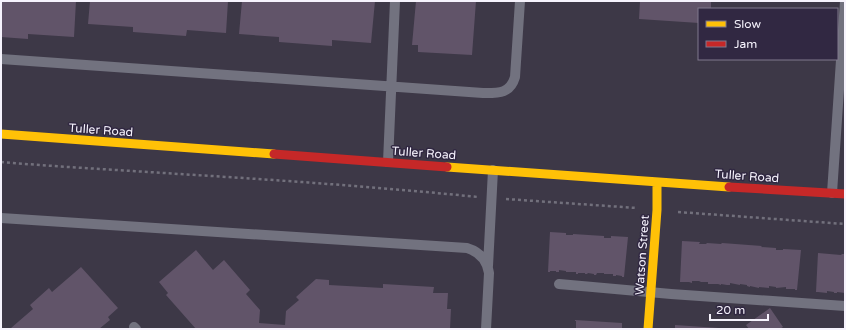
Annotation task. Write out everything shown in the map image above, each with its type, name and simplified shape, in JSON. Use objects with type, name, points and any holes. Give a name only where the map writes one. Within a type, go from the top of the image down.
[{"type":"street","name":"Tuller Road","points":[[1,134],[658,182],[845,194]]},
{"type":"street","name":"Watson Street","points":[[648,329],[658,182]]},
{"type":"lane","points":[[388,162],[395,1]]},
{"type":"lane","points":[[1,58],[500,93],[511,86],[515,77],[520,1]]},
{"type":"lane","points":[[832,193],[840,28],[845,1]]},
{"type":"lane","points":[[488,268],[493,170]]},
{"type":"lane","points":[[1,218],[467,248],[481,255],[488,268],[486,329]]},
{"type":"lane","points":[[559,284],[845,306]]},
{"type":"path","points":[[1,162],[398,189],[491,198],[629,208]]},
{"type":"path","points":[[673,212],[845,224]]},
{"type":"building","points":[[1,1],[76,1],[74,37],[28,34],[28,39],[1,37]]},
{"type":"building","points":[[90,1],[228,1],[226,33],[187,30],[186,36],[133,32],[133,27],[88,24]]},
{"type":"building","points":[[242,1],[375,1],[371,43],[332,40],[332,46],[279,42],[279,37],[239,34]]},
{"type":"building","points":[[416,1],[476,1],[472,55],[418,52],[418,45],[412,45]]},
{"type":"building","points":[[640,1],[711,1],[711,8],[698,8],[698,23],[639,19]]},
{"type":"building","points":[[550,232],[566,233],[566,235],[604,236],[604,238],[611,238],[611,236],[628,237],[624,277],[604,273],[597,273],[596,275],[588,273],[576,274],[576,272],[559,270],[559,272],[548,272]]},
{"type":"building","points":[[682,241],[700,242],[699,244],[722,243],[762,246],[761,247],[776,248],[776,250],[801,250],[797,290],[786,289],[786,287],[776,288],[769,286],[769,288],[759,288],[730,283],[730,285],[721,285],[708,284],[708,282],[699,281],[692,281],[692,283],[680,282]]},
{"type":"building","points":[[196,250],[213,270],[224,260],[250,290],[246,294],[260,310],[259,323],[285,325],[286,311],[299,300],[296,297],[316,279],[329,280],[329,285],[383,288],[383,284],[434,287],[433,293],[448,293],[447,309],[451,309],[450,329],[196,329],[166,295],[168,293],[159,282]]},
{"type":"building","points":[[818,253],[845,254],[845,293],[834,293],[827,291],[827,293],[816,292]]},
{"type":"building","points":[[81,267],[118,308],[108,317],[110,320],[99,329],[11,328],[33,309],[30,305],[49,288],[52,292]]},
{"type":"building","points":[[770,308],[783,327],[780,329],[749,329],[746,325]]},
{"type":"building","points":[[575,320],[622,323],[622,329],[576,329]]},
{"type":"building","points":[[675,325],[719,328],[719,329],[675,329]]},
{"type":"traffic: slow","points":[[1,134],[274,154]]},
{"type":"traffic: slow","points":[[447,167],[729,187]]},
{"type":"traffic: slow","points":[[648,329],[657,210],[657,182]]},
{"type":"traffic: jam","points":[[274,154],[447,167]]},
{"type":"traffic: jam","points":[[729,187],[845,194]]}]
